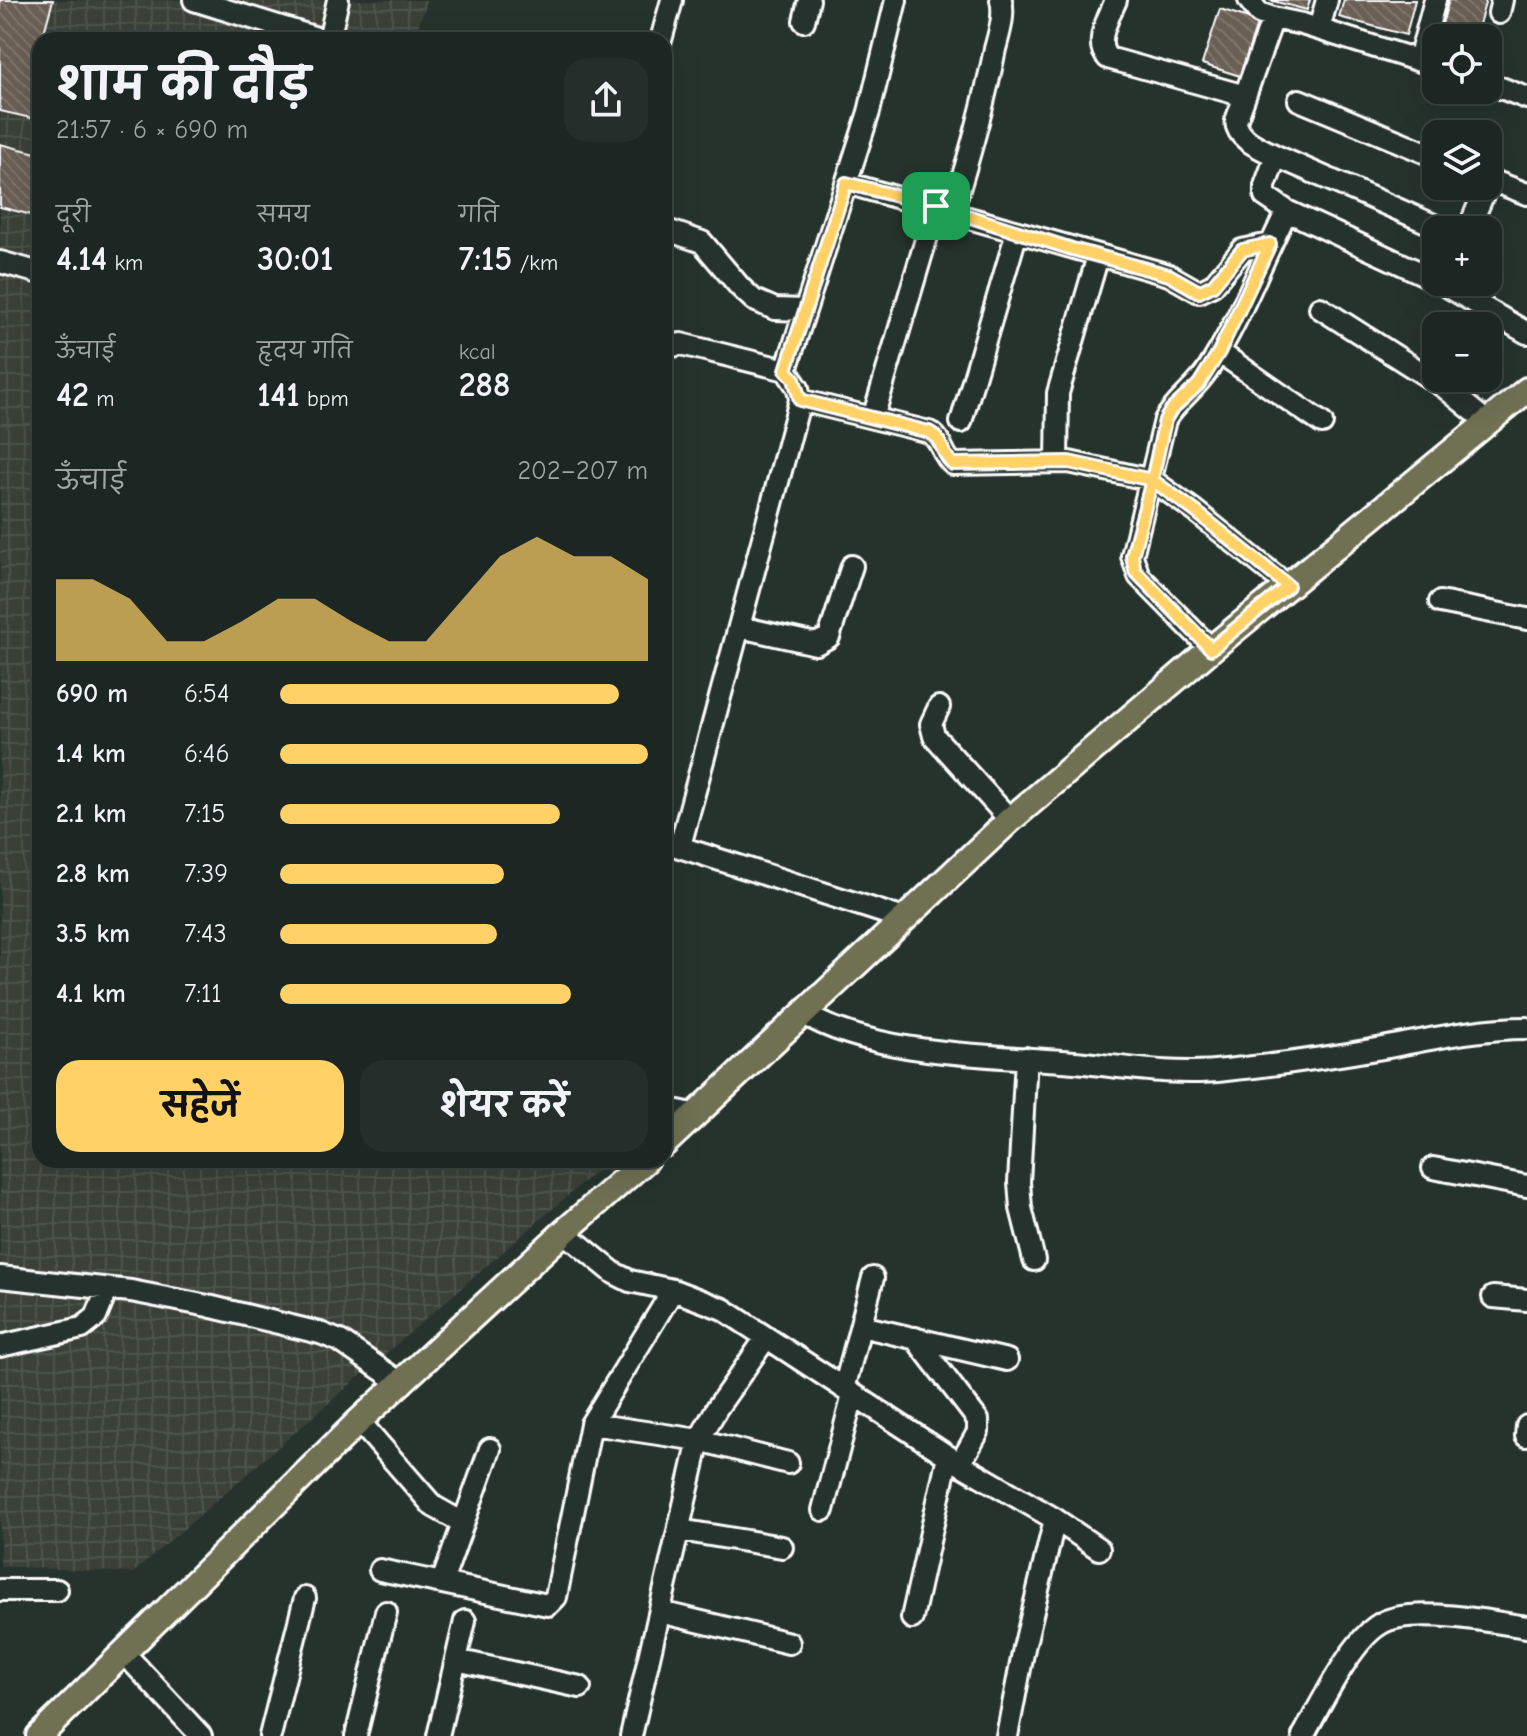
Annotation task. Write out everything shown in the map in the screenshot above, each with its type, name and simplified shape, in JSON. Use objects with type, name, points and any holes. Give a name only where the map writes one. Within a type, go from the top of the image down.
[{"type":"main road","points":[[672,1137],[1010,820],[1211,649],[1527,390]]},
{"type":"main road","points":[[39,1736],[359,1421],[637,1168]]},
{"type":"street","points":[[194,0],[300,32]]},
{"type":"street","points":[[328,32],[338,0]]},
{"type":"street","points":[[663,32],[672,0]]},
{"type":"street","points":[[804,21],[809,0]]},
{"type":"street","points":[[786,370],[869,112],[896,0]]},
{"type":"street","points":[[873,418],[944,209],[983,110],[1000,25],[1001,0]]},
{"type":"street","points":[[1116,0],[1101,43],[1102,52],[1108,58],[1245,96]]},
{"type":"street","points":[[1249,0],[1259,13],[1273,18],[1422,61]]},
{"type":"street","points":[[1319,29],[1327,0]]},
{"type":"street","points":[[1432,24],[1435,0]]},
{"type":"street","points":[[1273,18],[1236,128],[1246,139],[1276,156],[1422,220]]},
{"type":"street","points":[[1502,88],[1527,98]]},
{"type":"street","points":[[1299,100],[1422,151]]},
{"type":"street","points":[[1276,156],[1264,191],[1267,199],[1422,274]]},
{"type":"street","points":[[846,183],[1169,275],[1199,292],[1213,285],[1242,250],[1270,244]]},
{"type":"street","points":[[1502,186],[1527,194]]},
{"type":"street","points":[[1211,649],[1135,571],[1132,556],[1165,420],[1171,410],[1199,384],[1219,352],[1287,211]]},
{"type":"street","points":[[672,232],[702,242],[754,300],[775,309],[805,310]]},
{"type":"street","points":[[961,422],[1017,232]]},
{"type":"street","points":[[1057,461],[1058,393],[1098,256]]},
{"type":"street","points":[[0,262],[32,271]]},
{"type":"street","points":[[1464,296],[1527,333]]},
{"type":"street","points":[[1320,308],[1444,387],[1487,422]]},
{"type":"street","points":[[672,343],[786,370],[794,379],[800,400],[740,627],[672,844],[904,919]]},
{"type":"street","points":[[1219,352],[1322,423]]},
{"type":"street","points":[[800,400],[936,435],[944,454],[953,464],[1057,461],[1152,480],[1288,586]]},
{"type":"street","points":[[740,627],[816,644],[824,642],[829,637],[852,566]]},
{"type":"street","points":[[1440,602],[1527,619]]},
{"type":"street","points":[[939,707],[931,724],[934,736],[1010,820]]},
{"type":"street","points":[[802,1013],[824,1026],[859,1037],[935,1050],[1203,1072],[1381,1048],[1483,1030],[1527,1028]]},
{"type":"street","points":[[1026,1058],[1019,1182],[1021,1208],[1034,1260]]},
{"type":"street","points":[[672,1110],[697,1115]]},
{"type":"street","points":[[1433,1168],[1527,1186]]},
{"type":"street","points":[[564,1232],[614,1273],[630,1281],[673,1290],[723,1309],[954,1460],[1055,1519],[1099,1549]]},
{"type":"street","points":[[0,1277],[176,1299],[320,1333],[340,1341],[402,1384]]},
{"type":"street","points":[[823,1510],[873,1278]]},
{"type":"street","points":[[0,1346],[82,1328],[96,1317],[107,1290]]},
{"type":"street","points":[[380,1570],[543,1604],[553,1601],[591,1424],[673,1290]]},
{"type":"street","points":[[1493,1297],[1527,1300]]},
{"type":"street","points":[[861,1326],[1007,1360]]},
{"type":"street","points":[[631,1736],[699,1440],[717,1408],[766,1338]]},
{"type":"street","points":[[912,1618],[954,1460],[978,1432],[978,1420],[915,1338]]},
{"type":"street","points":[[359,1421],[433,1506],[463,1523]]},
{"type":"street","points":[[591,1424],[699,1440],[788,1463]]},
{"type":"street","points":[[442,1582],[490,1449]]},
{"type":"street","points":[[1007,1736],[1024,1648],[1055,1519]]},
{"type":"street","points":[[680,1530],[782,1547]]},
{"type":"street","points":[[0,1590],[57,1590]]},
{"type":"street","points":[[270,1736],[305,1598]]},
{"type":"street","points":[[356,1736],[386,1612]]},
{"type":"street","points":[[660,1612],[789,1643]]},
{"type":"street","points":[[1303,1736],[1331,1685],[1361,1642],[1380,1623],[1436,1615],[1527,1627]]},
{"type":"street","points":[[438,1736],[465,1621]]},
{"type":"street","points":[[125,1654],[201,1736]]},
{"type":"street","points":[[456,1660],[580,1687]]},
{"type":"shaded area","points":[[0,0],[428,0],[416,32],[32,32],[32,1168],[600,1168],[133,1573],[0,1566]]},
{"type":"building","points":[[0,0],[53,0],[44,32],[32,32],[32,118],[0,111]]},
{"type":"building","points":[[1269,0],[1310,0],[1307,10]]},
{"type":"building","points":[[1344,0],[1415,0],[1406,35],[1339,17]]},
{"type":"building","points":[[1449,0],[1486,0],[1479,24],[1442,24]]},
{"type":"building","points":[[1220,9],[1258,21],[1240,76],[1202,64]]},
{"type":"building","points":[[0,144],[32,152],[32,215],[0,207]]},
{"type":"route","points":[[936,206],[846,183],[786,370],[794,379],[800,400],[929,432],[936,435],[944,454],[953,464],[1057,461],[1152,480],[1132,556],[1135,571],[1211,649],[1288,586],[1152,480],[1165,420],[1171,410],[1199,384],[1219,352],[1270,244],[1242,250],[1213,285],[1199,292],[1169,275],[1072,249],[936,206]]}]
